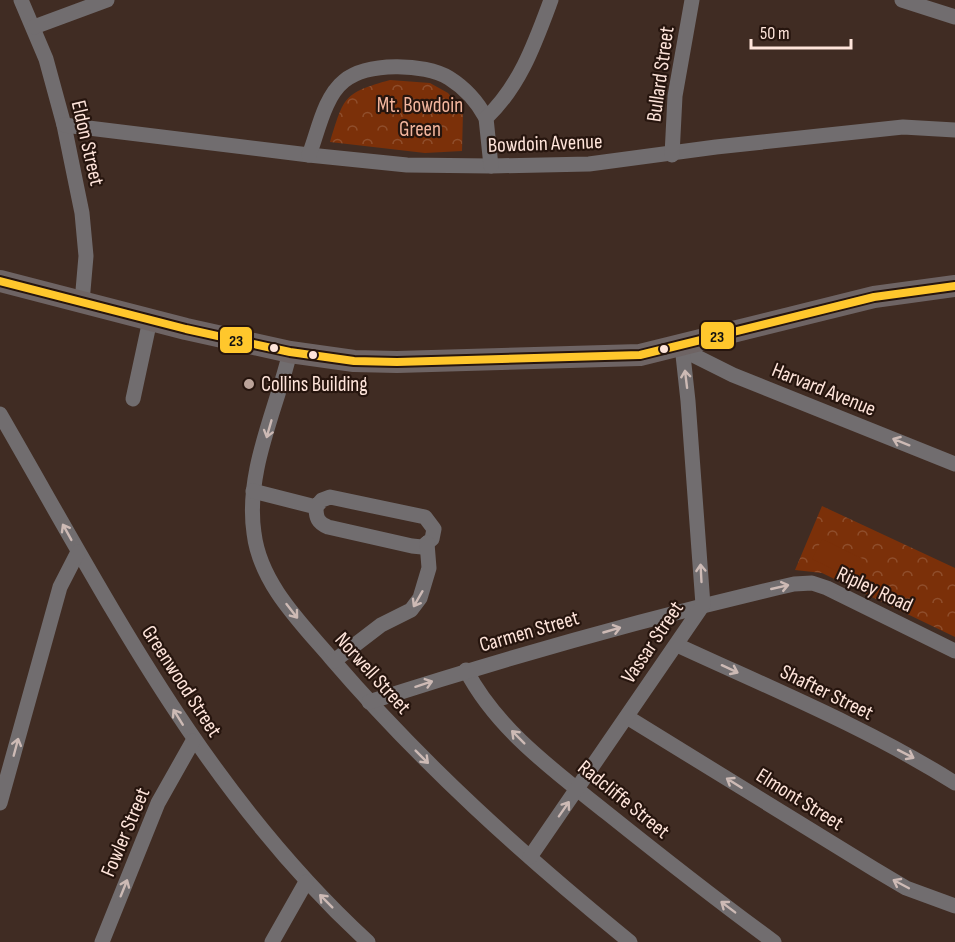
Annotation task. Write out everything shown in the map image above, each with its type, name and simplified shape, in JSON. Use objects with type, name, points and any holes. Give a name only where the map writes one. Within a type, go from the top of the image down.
[{"type":"main road","points":[[3,282],[150,320],[290,352],[354,361],[397,362],[640,355],[874,297],[955,286]]},
{"type":"street","name":"Eldon Street","points":[[21,0],[34,27],[64,125],[82,213],[86,256],[82,302]]},
{"type":"street","points":[[34,27],[106,0]]},
{"type":"street","points":[[486,118],[505,100],[514,84],[532,48],[551,0]]},
{"type":"street","name":"Bullard Street","points":[[672,155],[675,96],[692,0]]},
{"type":"street","points":[[902,0],[955,17]]},
{"type":"street","points":[[309,155],[334,93],[344,81],[363,70],[388,66],[447,76],[468,91],[486,118],[491,166]]},
{"type":"street","name":"Bowdoin Avenue","points":[[64,125],[407,165],[491,166],[589,164],[672,155],[716,147],[903,127],[955,130]]},
{"type":"street","points":[[133,399],[150,320]]},
{"type":"street","name":"Harvard Avenue","points":[[682,346],[693,355],[734,375],[955,465]]},
{"type":"street","name":"Vassar Street","points":[[530,857],[703,605],[682,346]]},
{"type":"street","name":"Norwell Street","points":[[290,352],[253,491],[254,534],[260,558],[268,576],[279,594],[369,702],[472,807],[630,942]]},
{"type":"street","name":"Greenwood Street","points":[[0,414],[78,552],[193,741],[248,813],[306,882],[368,942]]},
{"type":"street","points":[[253,491],[316,507]]},
{"type":"street","points":[[330,497],[425,517],[434,530],[432,539],[422,547],[412,546],[328,527],[322,525],[316,517],[316,507],[322,500],[330,497]]},
{"type":"street","points":[[334,661],[381,624],[411,610],[420,598],[429,568],[427,543]]},
{"type":"street","points":[[0,803],[60,587],[78,552]]},
{"type":"street","name":"Ripley Road","points":[[703,605],[794,584],[812,584],[827,588],[955,651]]},
{"type":"street","name":"Carmen Street","points":[[369,702],[466,670],[703,605]]},
{"type":"street","name":"Shafter Street","points":[[677,645],[847,725],[924,764],[955,783]]},
{"type":"street","name":"Radcliffe Street","points":[[466,670],[497,716],[530,749],[774,942]]},
{"type":"street","name":"Elmont Street","points":[[627,717],[874,870],[906,888],[955,906]]},
{"type":"street","name":"Fowler Street","points":[[102,942],[158,803],[193,741]]},
{"type":"street","points":[[272,942],[306,882]]},
{"type":"green space","name":"Mt. Bowdoin Green","points":[[390,80],[430,83],[448,93],[463,112],[462,151],[425,153],[330,142],[339,115],[348,99],[354,93]]},
{"type":"green space","points":[[822,506],[955,568],[955,637],[822,573],[795,570]]},
{"type":"green space","points":[[822,539],[865,560],[855,580],[812,559]]},
{"type":"transit line","name":"23","points":[[0,281],[186,329],[290,352],[354,361],[397,362],[640,355],[874,297],[955,286]]},
{"type":"place","name":"Collins Building","points":[[249,384]]}]
